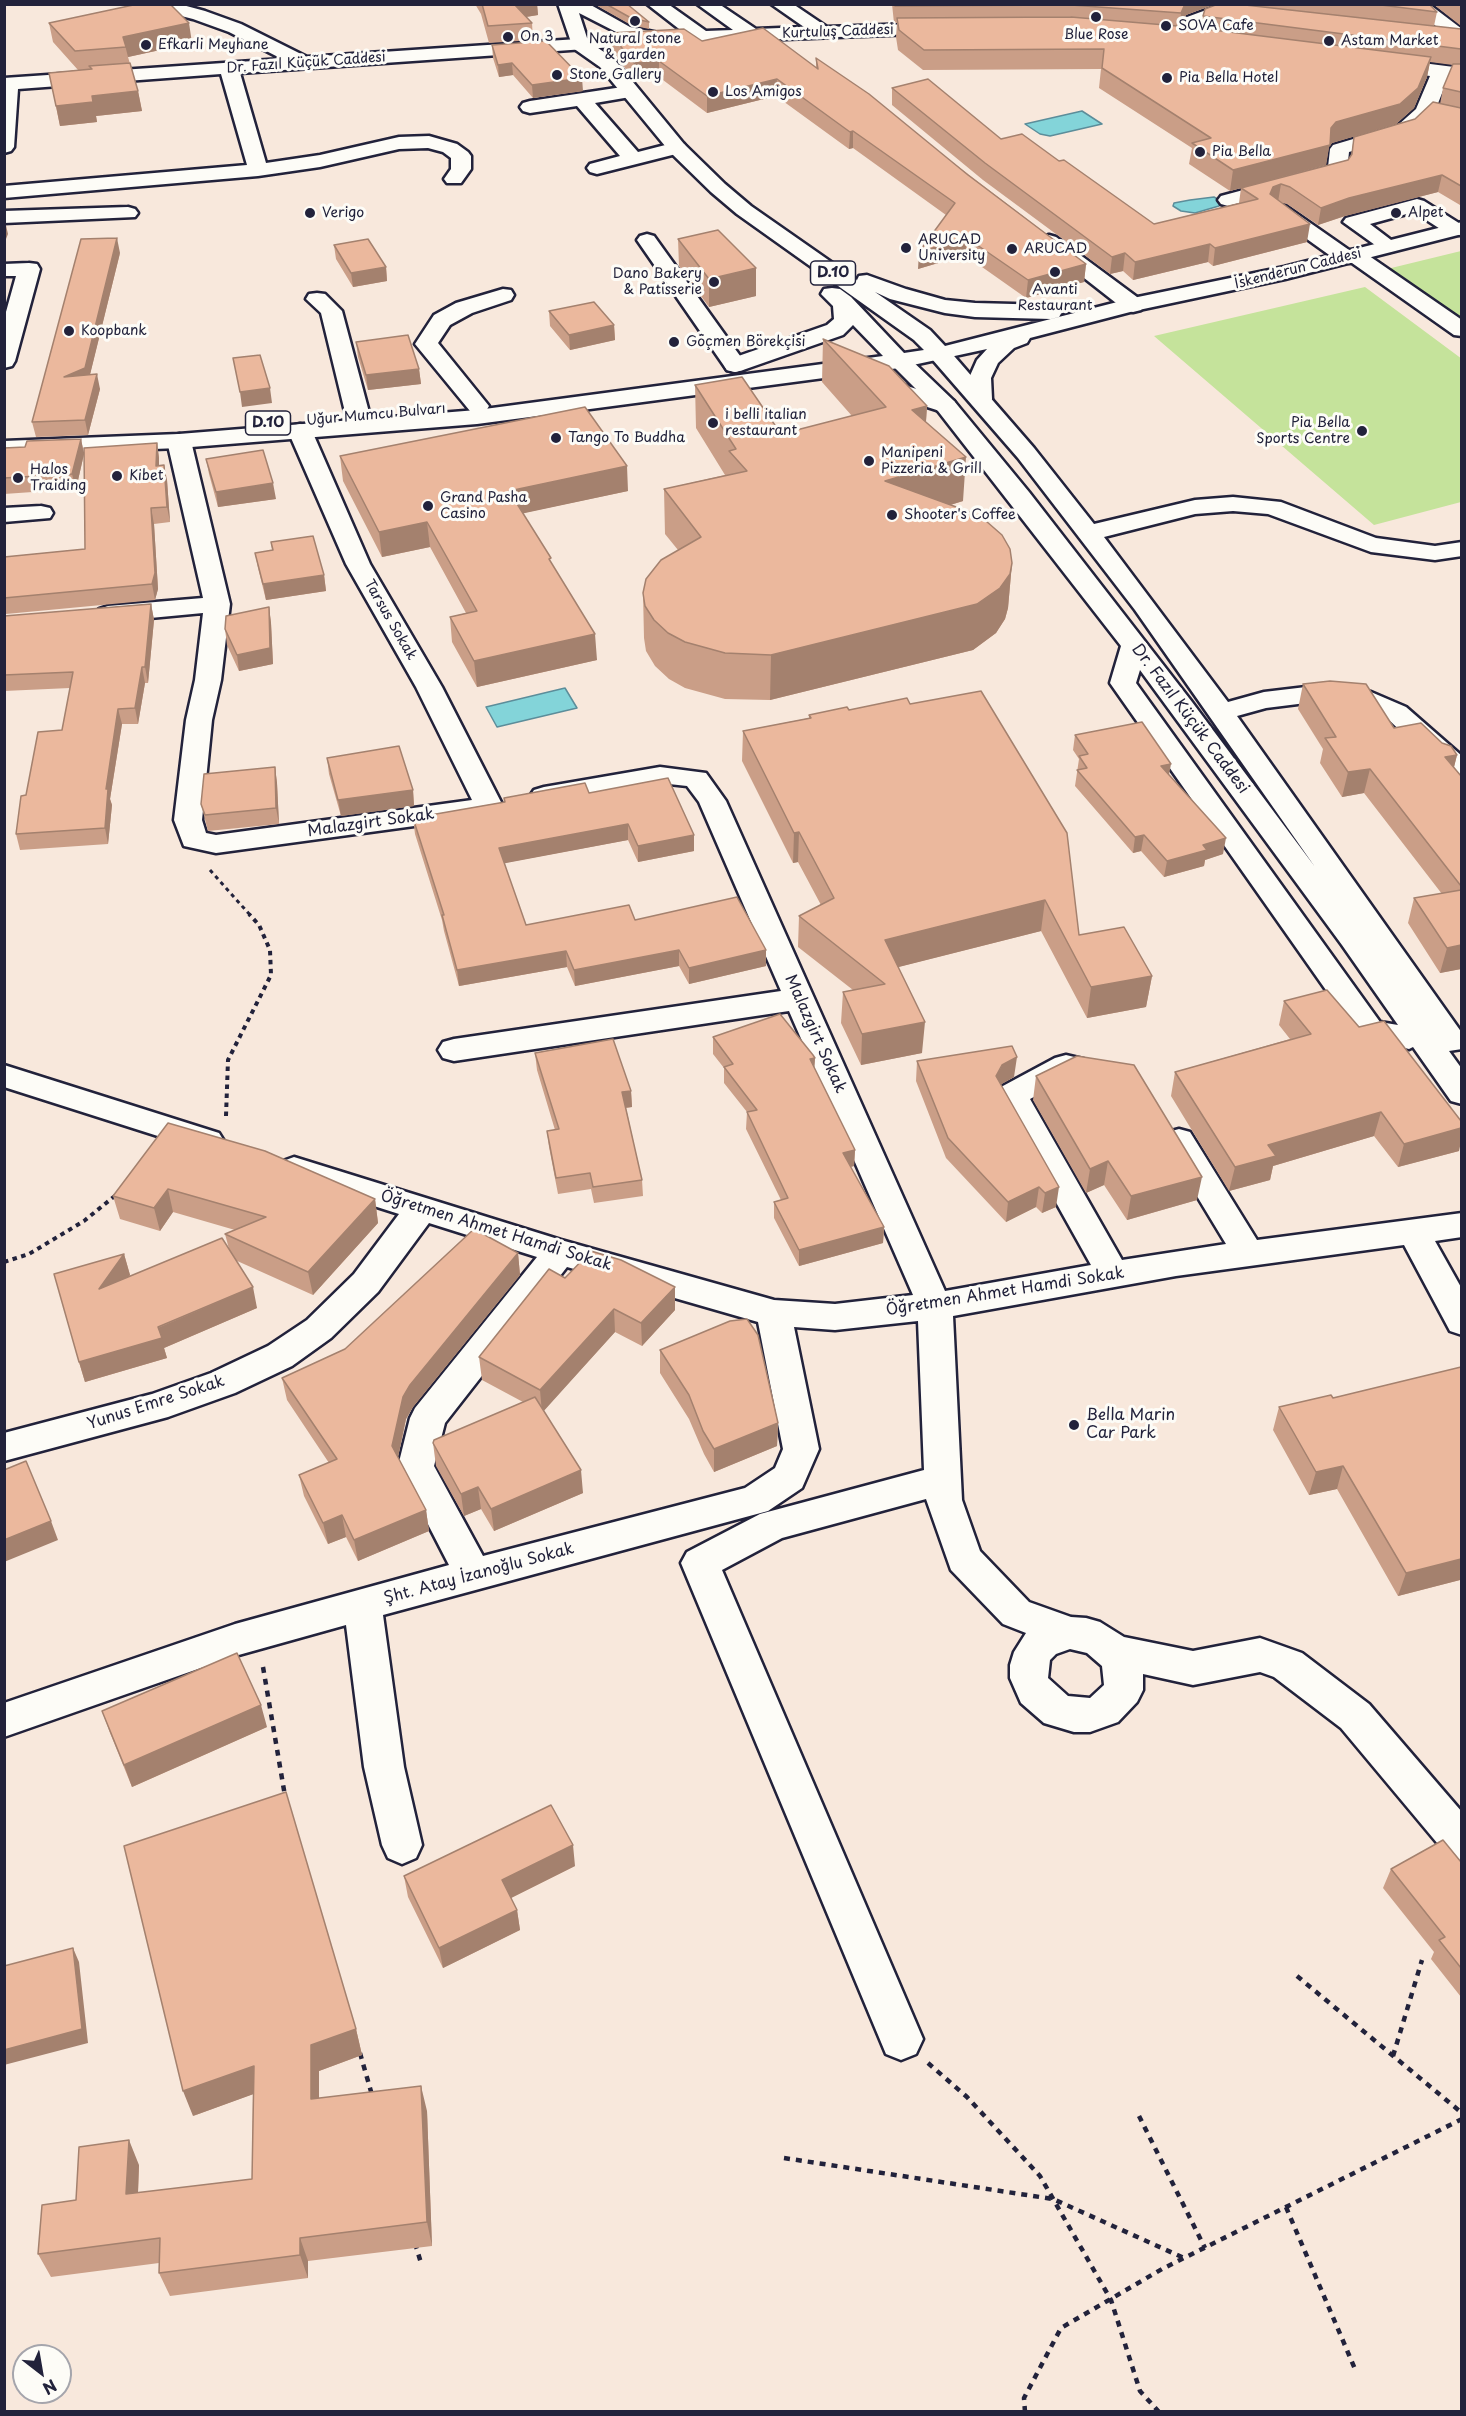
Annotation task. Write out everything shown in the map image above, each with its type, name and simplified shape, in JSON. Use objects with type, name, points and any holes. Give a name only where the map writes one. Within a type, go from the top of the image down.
[{"type":"street","points":[[156,4],[219,22],[304,63]]},
{"type":"street","points":[[567,4],[580,44]]},
{"type":"street","points":[[656,4],[701,36]]},
{"type":"street","points":[[706,4],[751,34]]},
{"type":"street","points":[[780,4],[825,33]]},
{"type":"street","points":[[1417,4],[1458,32]]},
{"type":"street","points":[[577,5],[624,31],[657,38]]},
{"type":"street","points":[[577,5],[609,42],[607,63]]},
{"type":"street","name":"Kurtuluş Caddesi","points":[[609,42],[701,36],[957,28],[943,15],[933,10]]},
{"type":"street","points":[[1187,38],[1194,21],[1217,12],[1261,16]]},
{"type":"street","points":[[1428,35],[1458,32]]},
{"type":"street","points":[[790,34],[812,55]]},
{"type":"street","points":[[1164,36],[1210,41]]},
{"type":"street","name":"Dr. Fazıl Küçük Caddesi","points":[[7,84],[609,42]]},
{"type":"street","name":"D.10","points":[[580,44],[607,63],[628,92],[678,148],[744,210],[795,264],[843,302],[882,341]]},
{"type":"street","points":[[1371,62],[1461,74]]},
{"type":"street","points":[[229,68],[258,170]]},
{"type":"street","points":[[1228,200],[1337,171],[1340,149],[1404,130],[1434,113],[1441,72]]},
{"type":"street","points":[[4,147],[7,84]]},
{"type":"street","points":[[530,107],[628,92]]},
{"type":"street","points":[[582,100],[633,159]]},
{"type":"street","points":[[4,192],[258,170],[320,161],[399,143],[429,142],[450,148],[461,156],[461,169],[454,179]]},
{"type":"street","points":[[597,168],[678,148]]},
{"type":"street","points":[[1389,246],[1353,222],[1417,205],[1458,229]]},
{"type":"street","name":"D.10","points":[[529,404],[815,373],[940,354],[940,332],[815,261],[744,210]]},
{"type":"street","points":[[1279,210],[1461,330]]},
{"type":"street","points":[[4,218],[128,213]]},
{"type":"street","points":[[1031,228],[1133,305]]},
{"type":"street","name":"İskenderun Caddesi","points":[[1057,318],[1236,284],[1458,229]]},
{"type":"street","points":[[647,240],[735,365],[835,330],[845,321],[843,302]]},
{"type":"street","points":[[815,261],[898,294],[945,306],[1057,318]]},
{"type":"street","points":[[4,270],[29,269],[4,361]]},
{"type":"street","points":[[478,406],[426,344],[442,320],[464,308],[502,295]]},
{"type":"street","points":[[317,299],[331,311],[358,416]]},
{"type":"street","points":[[882,341],[1057,318]]},
{"type":"street","points":[[1057,318],[940,354],[981,399],[1144,605],[1461,1055]]},
{"type":"street","points":[[981,399],[980,378],[988,360],[1006,344],[1057,318]]},
{"type":"street","name":"Dr. Fazıl Küçük Caddesi","points":[[882,341],[899,361],[946,406],[1020,497],[1183,708],[1352,938],[1461,1093]]},
{"type":"street","name":"D.10","points":[[529,404],[735,365],[882,341]]},
{"type":"street","points":[[815,373],[862,379],[946,406]]},
{"type":"street","name":"Uğur Mumcu Bulvarı","points":[[4,435],[185,429],[529,404]]},
{"type":"street","name":"Uğur Mumcu Bulvarı","points":[[4,447],[178,441],[477,417],[529,404]]},
{"type":"street","name":"Tarsus Sokak","points":[[300,431],[358,564],[429,687],[508,802]]},
{"type":"street","points":[[178,441],[218,604],[208,680],[199,720],[189,809],[188,820],[194,840]]},
{"type":"street","points":[[1088,533],[1195,507],[1233,504],[1272,507],[1371,545],[1435,553],[1459,549]]},
{"type":"street","points":[[4,515],[40,513]]},
{"type":"street","points":[[86,616],[218,604]]},
{"type":"street","points":[[1134,646],[1123,683],[1370,1030],[1407,1038],[1420,1036]]},
{"type":"street","points":[[1221,712],[1264,700],[1306,695],[1342,695],[1371,700],[1397,713],[1447,760],[1461,767]]},
{"type":"street","name":"Malazgirt Sokak","points":[[194,840],[216,844],[450,813],[660,775],[696,778],[712,801],[935,1306]]},
{"type":"street","points":[[454,1050],[799,999]]},
{"type":"street","points":[[1109,1073],[1066,1066],[1012,1095],[1113,1274]]},
{"type":"street","points":[[4,1076],[230,1148]]},
{"type":"street","points":[[1165,1117],[1249,1254]]},
{"type":"street","name":"Öğretmen Ahmet Hamdi Sokak","points":[[268,1161],[560,1252],[774,1313],[836,1317],[935,1306],[1176,1263],[1461,1226]]},
{"type":"street","name":"Yunus Emre Sokak","points":[[4,1447],[155,1407],[223,1383],[280,1356],[319,1329],[366,1283],[422,1209]]},
{"type":"street","points":[[1414,1233],[1461,1322]]},
{"type":"street","points":[[473,1574],[416,1466],[428,1418],[560,1252]]},
{"type":"street","points":[[935,1306],[944,1500],[964,1559],[1016,1613],[1070,1633],[1086,1635],[1101,1641],[1114,1651],[1121,1663],[1124,1677],[1123,1690],[1104,1710],[1090,1715],[1074,1715],[1059,1711],[1045,1702],[1035,1691],[1029,1678],[1029,1665],[1033,1652],[1042,1642],[1054,1636],[1070,1633]]},
{"type":"street","name":"Şht. Atay İzanoğlu Sokak","points":[[4,1720],[257,1634],[473,1574],[755,1500],[789,1478],[801,1449],[774,1313]]},
{"type":"street","points":[[901,2039],[700,1563],[773,1525],[943,1480]]},
{"type":"street","points":[[363,1606],[384,1767],[402,1845]]},
{"type":"street","points":[[1114,1651],[1193,1668],[1260,1655],[1288,1665],[1355,1716],[1461,1843]]},
{"type":"path","points":[[194,840],[207,868],[260,925],[270,950],[271,975],[228,1059],[230,1148]]},
{"type":"path","points":[[4,1262],[29,1254],[84,1221],[120,1191]]},
{"type":"path","points":[[257,1634],[287,1806]]},
{"type":"path","points":[[1393,2056],[1422,1960]]},
{"type":"path","points":[[1297,1976],[1461,2113]]},
{"type":"path","points":[[901,2039],[967,2097],[1040,2176],[1111,2300],[1140,2391],[1159,2412]]},
{"type":"path","points":[[357,2046],[374,2103]]},
{"type":"path","points":[[1139,2116],[1204,2248]]},
{"type":"path","points":[[1025,2412],[1024,2398],[1061,2328],[1184,2258],[1461,2119]]},
{"type":"path","points":[[783,2158],[1053,2199],[1184,2258]]},
{"type":"path","points":[[1286,2207],[1355,2369]]},
{"type":"path","points":[[414,2240],[421,2263]]},
{"type":"green space","points":[[1461,251],[1461,325],[1383,270]]},
{"type":"green space","name":"Pia Bella Sports Centre","points":[[1365,287],[1462,359],[1461,502],[1374,525],[1154,336]]},
{"type":"water","points":[[1082,111],[1102,124],[1050,136],[1040,134],[1025,124]]},
{"type":"water","points":[[1214,197],[1221,201],[1219,206],[1195,213],[1181,211],[1173,206],[1174,203]]},
{"type":"water","points":[[565,688],[577,708],[497,727],[486,707]]},
{"type":"building","points":[[138,4],[170,4],[189,23],[123,37],[126,47],[75,51],[49,23]]},
{"type":"building","points":[[482,4],[514,4],[532,23],[488,26]]},
{"type":"building","points":[[606,4],[627,4],[649,22],[631,18]]},
{"type":"building","points":[[895,4],[1185,4],[1181,13],[1071,5],[895,6]]},
{"type":"building","points":[[1218,4],[1236,4],[1461,29],[1461,49],[1203,16],[1205,9]]},
{"type":"building","points":[[1373,4],[1429,4],[1437,12]]},
{"type":"building","points":[[1071,17],[1189,27],[1431,57],[1418,88],[1400,104],[1336,122],[1331,128],[1330,145],[1233,170],[1192,143],[1211,138],[1102,68],[1104,49],[924,50],[899,30],[897,18]]},
{"type":"building","points":[[763,28],[818,69],[816,58],[869,94],[968,175],[1086,264],[1028,280],[967,238],[919,252],[955,203],[777,79],[707,96],[659,61],[634,63],[610,33],[684,29],[702,41]]},
{"type":"building","points":[[546,41],[582,78],[532,85],[512,63],[498,65],[492,45]]},
{"type":"building","points":[[130,63],[138,91],[92,96],[93,102],[56,106],[49,73],[92,69],[89,66]]},
{"type":"building","points":[[1453,64],[1461,64],[1461,92],[1443,88]]},
{"type":"building","points":[[928,79],[1001,139],[1022,134],[1059,161],[1064,160],[1154,224],[1258,199],[1241,188],[1348,160],[1352,154],[1354,137],[1415,119],[1433,102],[1461,108],[1461,186],[1442,175],[1349,198],[1321,208],[1290,187],[1281,184],[1273,187],[1270,194],[1310,224],[1215,248],[1210,244],[1135,262],[1125,253],[1112,257],[985,163],[892,88]]},
{"type":"building","points":[[718,230],[756,268],[709,279],[678,239]]},
{"type":"building","points":[[117,238],[85,368],[64,377],[97,374],[85,420],[32,422],[81,239]]},
{"type":"building","points":[[368,239],[386,267],[351,273],[334,245]]},
{"type":"building","points":[[594,302],[614,325],[569,335],[549,311]]},
{"type":"building","points":[[408,335],[419,369],[366,375],[356,342]]},
{"type":"building","points":[[823,339],[889,366],[927,406],[912,410],[966,457],[885,481],[970,512],[986,521],[1002,535],[1010,549],[1012,563],[1010,574],[1000,588],[977,604],[771,655],[725,653],[685,642],[668,633],[654,620],[645,606],[643,593],[646,579],[661,560],[701,537],[664,489],[747,471],[729,451],[736,449],[695,385],[742,377],[781,434],[886,407]]},
{"type":"building","points":[[260,355],[270,388],[240,392],[233,358]]},
{"type":"building","points":[[585,407],[627,466],[509,491],[595,634],[474,661],[450,617],[477,611],[427,522],[379,532],[340,456]]},
{"type":"building","points":[[81,439],[72,474],[4,478],[4,448],[25,447],[27,441]]},
{"type":"building","points":[[157,443],[156,466],[164,465],[167,507],[151,508],[155,573],[152,584],[4,598],[4,557],[85,549],[84,448]]},
{"type":"building","points":[[263,450],[273,483],[216,492],[206,459]]},
{"type":"building","points":[[313,536],[324,575],[263,584],[255,553],[273,550],[271,542]]},
{"type":"building","points":[[151,604],[145,667],[142,667],[135,708],[118,709],[106,789],[108,789],[105,828],[16,834],[21,796],[26,795],[38,732],[62,730],[73,672],[4,675],[4,616]]},
{"type":"building","points":[[269,607],[270,648],[237,655],[225,629],[226,616]]},
{"type":"building","points":[[1330,681],[1366,684],[1394,728],[1421,723],[1442,743],[1451,746],[1457,755],[1445,757],[1461,776],[1461,886],[1370,769],[1348,772],[1325,738],[1336,737],[1303,684]]},
{"type":"building","points":[[981,691],[1067,833],[1079,935],[1124,927],[1152,976],[1091,987],[1045,900],[885,940],[925,1022],[862,1034],[843,992],[885,984],[799,916],[834,898],[799,832],[794,833],[743,731],[811,718],[809,715],[847,707],[849,710],[907,698],[910,704]]},
{"type":"building","points":[[1142,722],[1171,764],[1161,766],[1226,838],[1203,845],[1207,850],[1167,861],[1144,835],[1135,837],[1077,770],[1087,768],[1079,756],[1088,754],[1075,735]]},
{"type":"building","points":[[399,746],[413,790],[338,800],[327,758]]},
{"type":"building","points":[[275,767],[276,808],[205,815],[201,804],[204,774]]},
{"type":"building","points":[[668,778],[694,835],[638,846],[628,824],[499,848],[526,925],[629,905],[635,920],[737,897],[766,950],[689,968],[679,950],[574,970],[566,951],[457,970],[442,915],[444,915],[413,818],[505,802],[504,798],[585,783],[589,793]]},
{"type":"building","points":[[1461,890],[1461,945],[1447,948],[1414,898]]},
{"type":"building","points":[[1327,990],[1359,1027],[1384,1021],[1461,1121],[1461,1128],[1404,1144],[1381,1112],[1268,1145],[1276,1156],[1235,1167],[1175,1072],[1311,1034],[1284,1001]]},
{"type":"building","points":[[780,1014],[815,1058],[810,1059],[855,1150],[843,1153],[884,1227],[799,1250],[774,1202],[788,1198],[747,1112],[757,1110],[724,1067],[733,1064],[713,1037]]},
{"type":"building","points":[[613,1039],[631,1091],[622,1092],[642,1180],[593,1187],[590,1173],[556,1178],[547,1131],[559,1129],[535,1053]]},
{"type":"building","points":[[1012,1046],[1017,1057],[1002,1065],[996,1076],[1059,1187],[1045,1193],[1039,1187],[1008,1202],[948,1138],[917,1061]]},
{"type":"building","points":[[1077,1056],[1134,1065],[1202,1177],[1131,1196],[1108,1161],[1090,1169],[1036,1076]]},
{"type":"building","points":[[168,1123],[265,1151],[375,1199],[308,1272],[225,1234],[266,1217],[168,1189],[154,1208],[113,1196]]},
{"type":"building","points":[[474,1229],[518,1253],[410,1385],[403,1397],[392,1446],[426,1510],[354,1540],[342,1515],[323,1523],[299,1475],[337,1459],[282,1378],[345,1349]]},
{"type":"building","points":[[222,1238],[253,1287],[158,1327],[162,1338],[79,1362],[54,1274],[124,1254],[99,1289]]},
{"type":"building","points":[[591,1251],[621,1260],[675,1287],[641,1323],[614,1309],[540,1390],[479,1357],[549,1269],[565,1278]]},
{"type":"building","points":[[747,1319],[758,1335],[778,1423],[714,1449],[703,1431],[689,1395],[660,1350],[730,1321]]},
{"type":"building","points":[[1461,1367],[1461,1559],[1406,1573],[1343,1466],[1316,1472],[1279,1407],[1331,1395],[1333,1398]]},
{"type":"building","points":[[535,1397],[581,1470],[491,1509],[478,1487],[461,1494],[433,1443],[434,1440]]},
{"type":"building","points":[[26,1461],[51,1521],[4,1540],[4,1470]]},
{"type":"building","points":[[237,1653],[261,1705],[124,1765],[102,1711]]},
{"type":"building","points":[[286,1792],[356,2029],[311,2045],[311,2099],[421,2086],[427,2222],[300,2238],[300,2255],[159,2273],[160,2238],[38,2254],[42,2205],[76,2200],[79,2147],[129,2140],[126,2194],[252,2179],[254,2066],[183,2091],[124,1846]]},
{"type":"building","points":[[551,1805],[573,1845],[502,1880],[517,1910],[439,1948],[404,1876]]},
{"type":"building","points":[[1443,1840],[1461,1862],[1461,1968],[1439,1940],[1445,1937],[1391,1869]]},
{"type":"building","points":[[73,1948],[82,2029],[4,2050],[4,1966]]},
{"type":"place","name":"Blue Rose","points":[[1096,17]]},
{"type":"place","name":"Natural stone & garden","points":[[635,21]]},
{"type":"place","name":"SOVA Cafe","points":[[1166,26]]},
{"type":"place","name":"On 3","points":[[508,37]]},
{"type":"place","name":"Astam Market","points":[[1329,41]]},
{"type":"place","name":"Efkarli Meyhane","points":[[146,45]]},
{"type":"place","name":"Stone Gallery","points":[[557,75]]},
{"type":"place","name":"Pia Bella Hotel","points":[[1167,78]]},
{"type":"place","name":"Los Amigos","points":[[713,92]]},
{"type":"place","name":"Pia Bella","points":[[1200,152]]},
{"type":"place","name":"Verigo","points":[[310,213]]},
{"type":"place","name":"Alpet","points":[[1396,213]]},
{"type":"place","name":"ARUCAD University","points":[[906,248]]},
{"type":"place","name":"ARUCAD","points":[[1012,249]]},
{"type":"place","name":"Avanti Restaurant","points":[[1055,272]]},
{"type":"place","name":"Dano Bakery & Patisserie","points":[[714,282]]},
{"type":"place","name":"Koopbank","points":[[69,331]]},
{"type":"place","name":"Göçmen Börekçisi","points":[[674,342]]},
{"type":"place","name":"i belli italian restaurant","points":[[713,423]]},
{"type":"place","name":"Pia Bella Sports Centre","points":[[1362,431]]},
{"type":"place","name":"Tango To Buddha","points":[[556,438]]},
{"type":"place","name":"Manipeni Pizzeria & Grill","points":[[869,461]]},
{"type":"place","name":"Kibet","points":[[117,476]]},
{"type":"place","name":"Halos Traiding","points":[[18,478]]},
{"type":"place","name":"Grand Pasha Casino","points":[[428,506]]},
{"type":"place","name":"Shooter's Coffee","points":[[892,515]]},
{"type":"place","name":"Bella Marin Car Park","points":[[1074,1425]]}]
